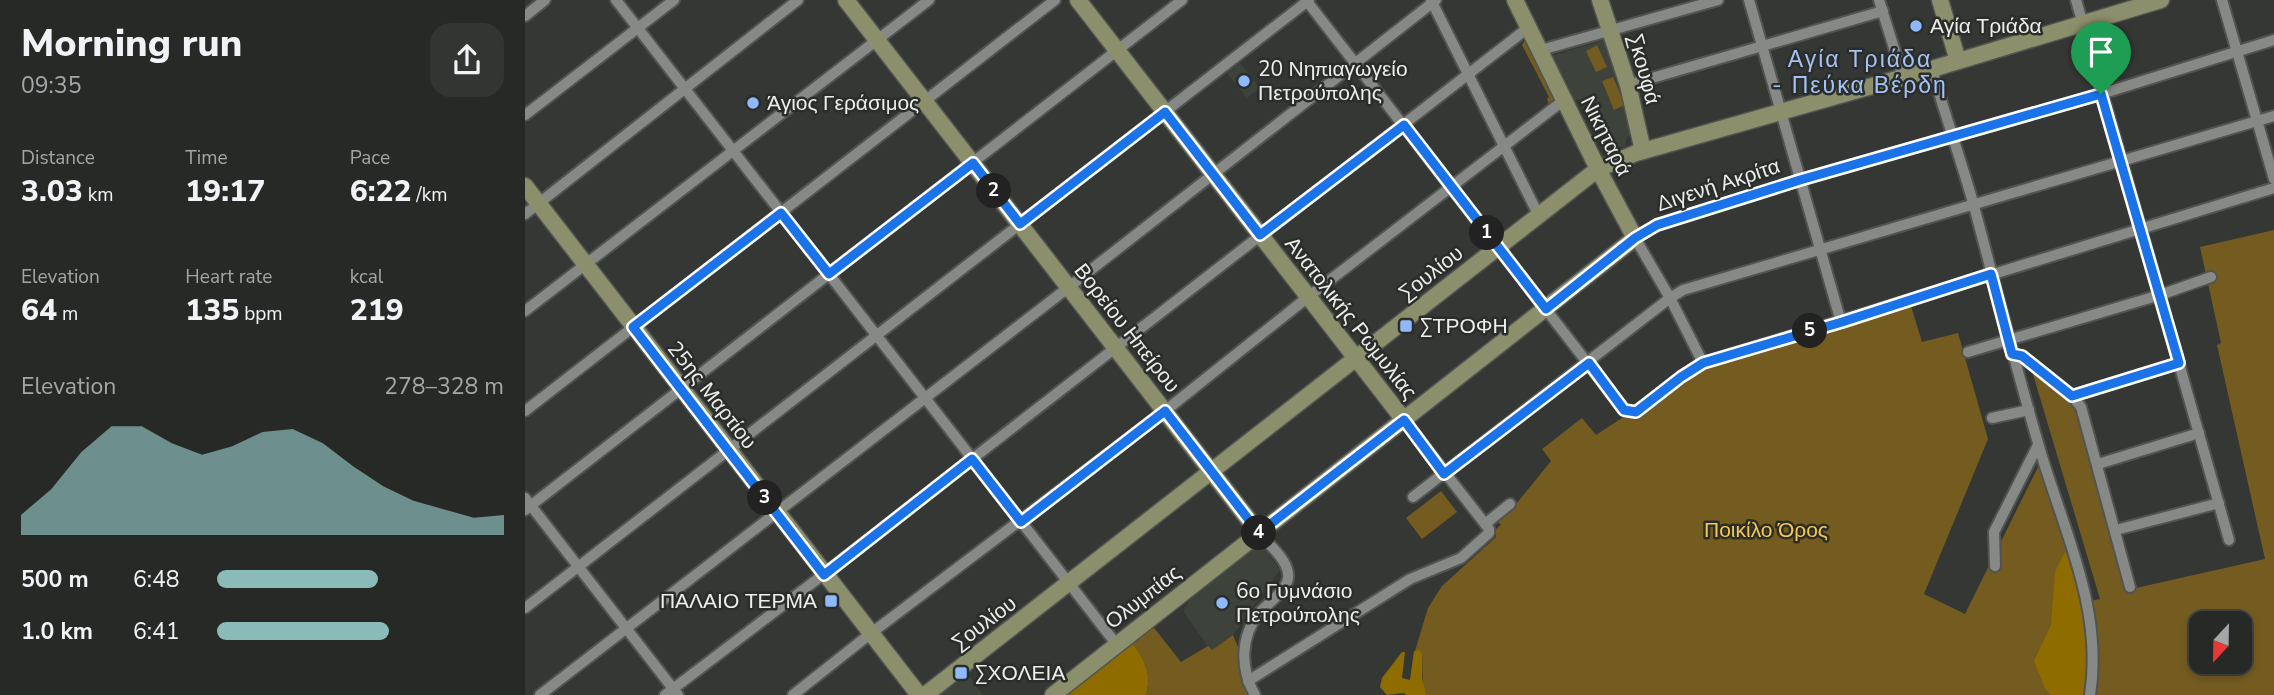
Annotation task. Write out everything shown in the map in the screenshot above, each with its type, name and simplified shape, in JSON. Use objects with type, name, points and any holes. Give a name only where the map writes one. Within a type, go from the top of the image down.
[{"type":"street","points":[[525,16],[545,0]]},
{"type":"street","points":[[616,0],[1117,645]]},
{"type":"street","points":[[525,115],[674,0]]},
{"type":"street","points":[[525,214],[798,0]]},
{"type":"street","name":"Βορείου Ηπείρου","points":[[846,0],[1287,568],[1289,580],[1285,587],[1259,613],[1250,628],[1244,660],[1248,681],[1255,695]]},
{"type":"street","points":[[525,311],[929,0]]},
{"type":"street","points":[[525,411],[1055,0]]},
{"type":"street","name":"Ανατολικής Ρωμυλίας","points":[[1078,0],[1487,527]]},
{"type":"street","points":[[1182,0],[680,389],[527,504],[626,628],[672,693],[1529,27]]},
{"type":"street","points":[[525,608],[1307,0],[1624,410],[1630,413],[1636,412],[1703,363],[2274,188]]},
{"type":"street","name":"Νικηταρά","points":[[1515,0],[1598,169],[1703,363]]},
{"type":"street","name":"Σκουφά","points":[[1600,0],[1628,85],[1643,151]]},
{"type":"street","points":[[1541,50],[1611,30],[1679,5],[1718,0]]},
{"type":"street","points":[[1749,0],[1842,322]]},
{"type":"street","points":[[1940,0],[1958,61]]},
{"type":"street","points":[[2076,0],[2229,540]]},
{"type":"street","name":"Σουλίου","points":[[926,694],[1598,169],[1643,151],[1932,69],[2161,0]]},
{"type":"street","points":[[2222,0],[2274,179]]},
{"type":"street","points":[[540,695],[1069,287],[1433,1],[1539,216]]},
{"type":"street","points":[[1628,85],[1881,5],[1903,77]]},
{"type":"street","name":"Διγενή Ακρίτα","points":[[1259,533],[1635,238],[1657,225],[2274,40]]},
{"type":"street","points":[[1932,69],[1973,204],[2038,445],[2076,562],[2091,619],[2095,667],[2090,695]]},
{"type":"street","points":[[793,695],[1165,411],[1564,100]]},
{"type":"street","points":[[1413,497],[1683,290],[2274,116]]},
{"type":"street","name":"25ης Μαρτίου","points":[[525,186],[870,634],[926,694]]},
{"type":"street","points":[[1968,352],[2160,295],[2211,277]]},
{"type":"street","points":[[2012,354],[2022,356],[2072,396],[2081,407],[2130,587]]},
{"type":"street","points":[[2072,396],[2179,363]]},
{"type":"street","points":[[1992,418],[2029,410]]},
{"type":"street","points":[[2098,464],[2199,433]]},
{"type":"street","points":[[1995,566],[1994,532],[2038,445]]},
{"type":"street","points":[[2116,530],[2219,503]]},
{"type":"street","points":[[1248,681],[1411,579],[1461,558],[1487,535],[1487,527],[1510,505]]},
{"type":"street","name":"Ολυμπίας","points":[[1053,695],[1259,533]]},
{"type":"shaded area","points":[[1605,40],[1609,43],[1632,134],[1627,137],[1625,146],[1607,151],[1604,145],[1600,146],[1578,99],[1573,100],[1551,56]]},
{"type":"shaded area","name":"20 Νηπιαγωγείο Πετρούπολης","points":[[1240,63],[1260,88],[1247,98],[1227,73]]},
{"type":"shaded area","name":"6ο Γυμνάσιο Πετρούπολης","points":[[1258,541],[1280,570],[1233,635],[1211,651],[1183,611],[1194,594]]},
{"type":"shaded area","points":[[2066,550],[2082,599],[2089,635],[2087,695],[2051,695],[2045,688],[2034,661],[2051,625],[2055,572]]},
{"type":"shaded area","points":[[1131,640],[1147,673],[1146,695],[1060,695]]},
{"type":"shaded area","points":[[1419,650],[1422,653],[1422,678],[1426,695],[1387,695],[1380,687],[1382,678],[1402,652],[1405,652],[1402,678],[1410,680],[1414,651]]},
{"type":"shaded area","points":[[966,672],[983,695],[939,693]]},
{"type":"green space","points":[[1528,40],[1557,98],[1549,105],[1549,97],[1522,45]]},
{"type":"green space","points":[[1597,45],[1607,67],[1596,72],[1586,51]]},
{"type":"green space","points":[[1613,77],[1625,105],[1614,110],[1602,81]]},
{"type":"green space","name":"Ποικίλο Όρος","points":[[2274,230],[2274,695],[1423,695],[1422,653],[1415,651],[1428,608],[1442,586],[1496,537],[1496,529],[1501,525],[1497,521],[1516,504],[1551,461],[1542,449],[1582,418],[1596,435],[1628,414],[1637,419],[1697,374],[1710,368],[1911,306],[1922,342],[1958,333],[1988,439],[1924,594],[1965,614],[2040,463],[2066,550],[2064,556],[2078,604],[2100,599],[2032,371],[2078,409],[2127,590],[2265,559],[2217,345],[2221,343],[2200,247]]},
{"type":"green space","points":[[1441,491],[1457,512],[1422,539],[1406,518]]},
{"type":"green space","points":[[1151,624],[1181,662],[1208,646],[1212,650],[1233,635],[1241,654],[1251,695],[1146,695],[1147,672],[1131,640]]},
{"type":"place","name":"Αγία Τριάδα","points":[[1916,26]]},
{"type":"place","name":"20 Νηπιαγωγείο Πετρούπολης","points":[[1244,81]]},
{"type":"place","name":"Άγιος Γεράσιμος","points":[[753,103]]},
{"type":"place","name":"ΣΤΡΟΦΗ","points":[[1406,326]]},
{"type":"place","name":"ΠΑΛΑΙΟ ΤΕΡΜΑ","points":[[831,601]]},
{"type":"place","name":"6ο Γυμνάσιο Πετρούπολης","points":[[1222,603]]},
{"type":"place","name":"ΣΧΟΛΕΙΑ","points":[[961,673]]},
{"type":"district","name":"Αγία Τριάδα - Πεύκα Βέρδη","points":[[1860,72]]},
{"type":"route","points":[[2101,94],[2179,363],[2072,396],[2022,356],[2012,354],[1991,274],[1703,363],[1636,412],[1624,410],[1589,363],[1444,474],[1404,420],[1259,533],[1165,411],[1021,522],[972,459],[824,575],[633,327],[781,213],[829,274],[973,163],[1020,224],[1165,112],[1260,235],[1404,125],[1546,309],[1635,238],[1657,225],[1800,180],[2101,94]]}]
